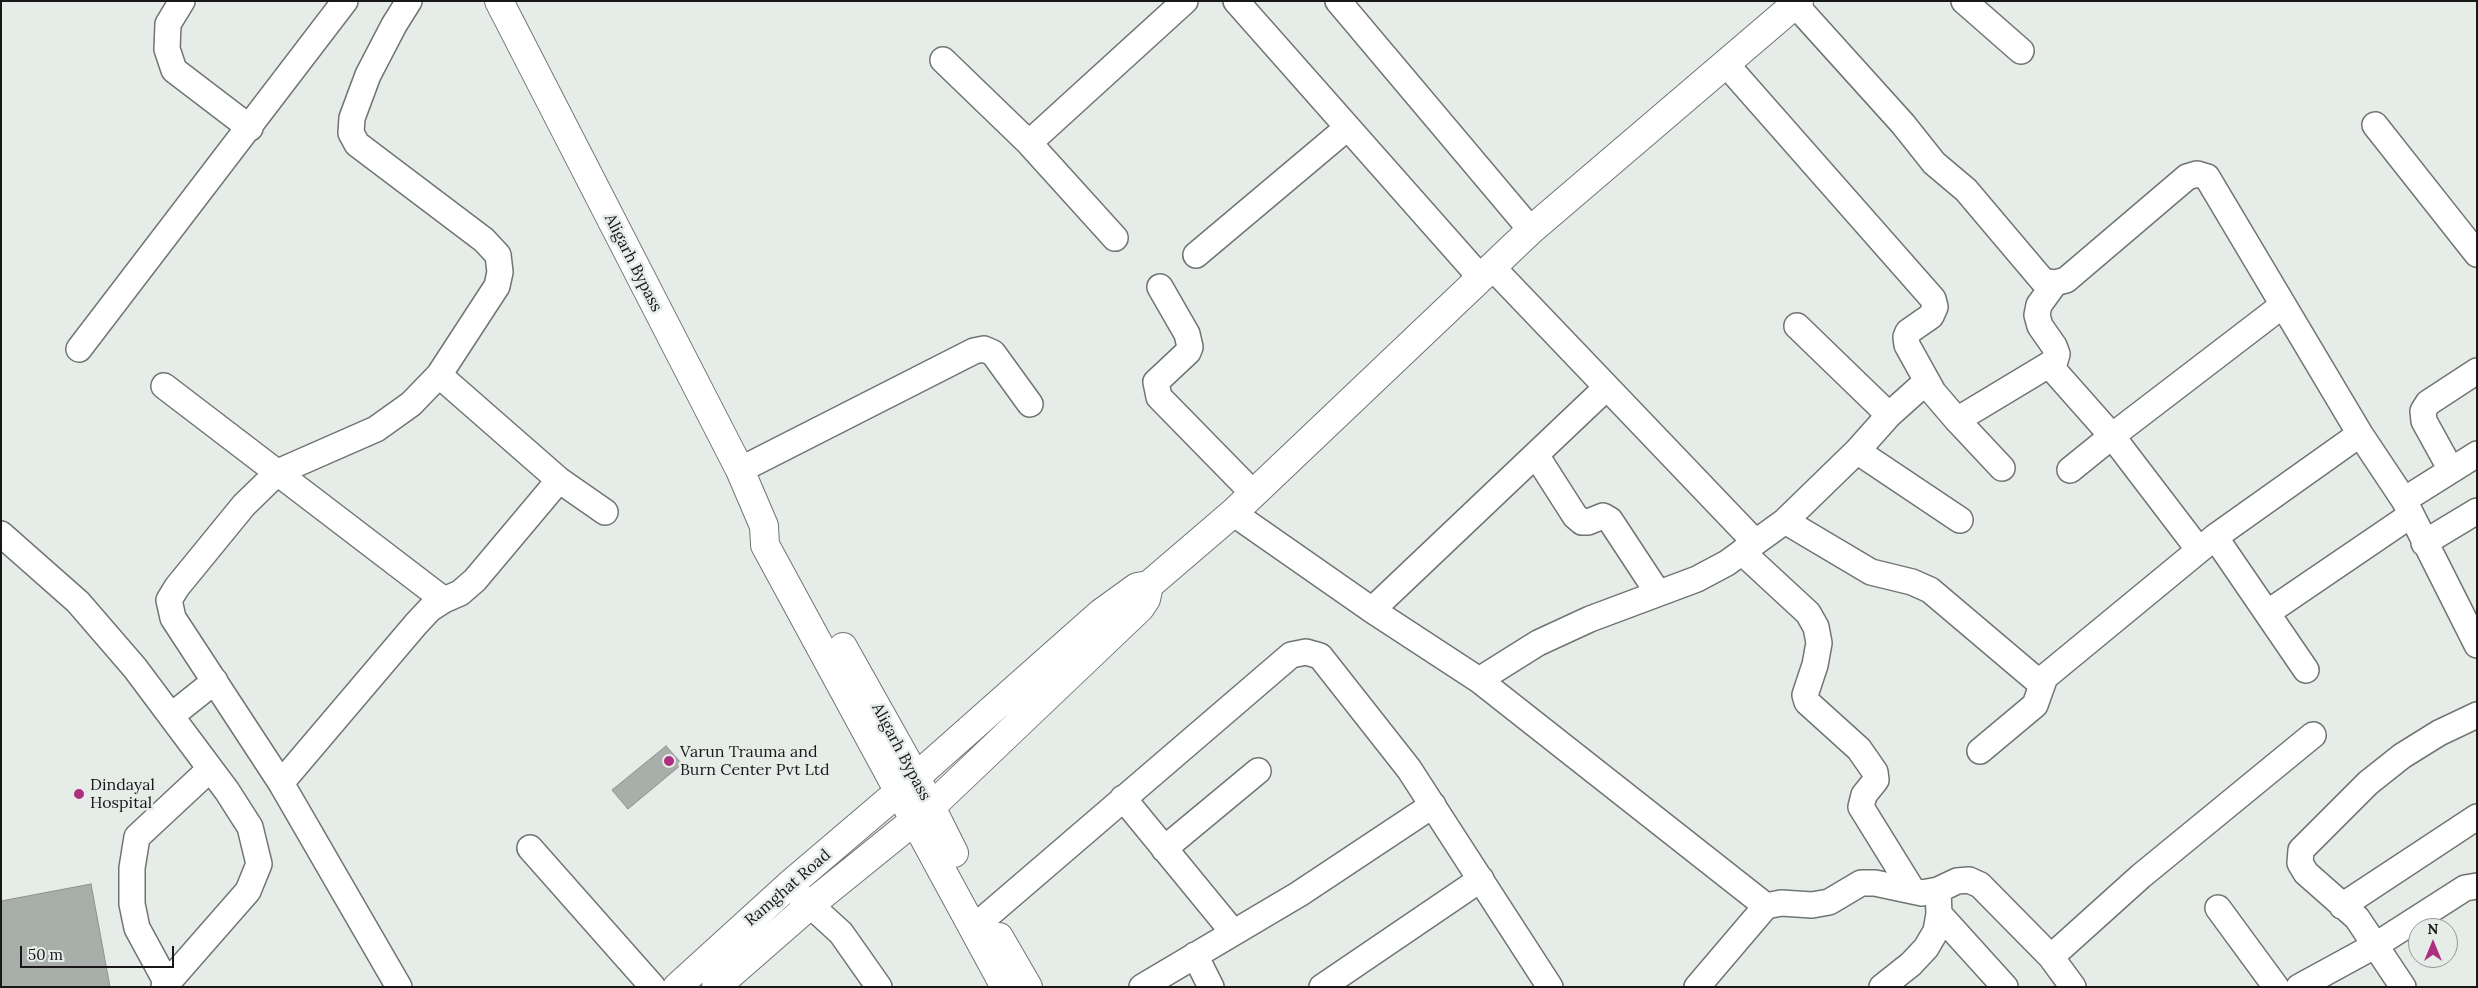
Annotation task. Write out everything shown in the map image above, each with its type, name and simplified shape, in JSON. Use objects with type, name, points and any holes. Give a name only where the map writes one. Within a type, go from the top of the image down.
[{"type":"main road","name":"Aligarh Bypass","points":[[499,1],[740,470],[764,526],[782,537],[923,814],[1005,987]]},
{"type":"main road","points":[[1149,585],[1254,494],[1531,230],[1726,64],[1795,2]]},
{"type":"main road","name":"Ramghat Road","points":[[677,987],[788,886],[908,784],[1101,613],[1137,587],[1149,585],[1146,599],[1140,608],[923,814],[810,905],[716,987]]},
{"type":"main road","name":"Aligarh Bypass","points":[[923,814],[987,916],[1028,987]]},
{"type":"street","points":[[182,1],[168,24],[167,50],[174,70],[250,128]]},
{"type":"street","points":[[80,349],[345,1]]},
{"type":"street","points":[[399,987],[282,783],[173,618],[169,600],[177,587],[244,505],[278,472],[376,429],[412,404],[438,375],[496,286],[500,272],[498,255],[484,240],[357,144],[351,133],[352,118],[368,75],[409,1]]},
{"type":"street","points":[[1029,143],[1185,1]]},
{"type":"street","points":[[1236,1],[1347,128],[1487,273],[1606,388],[1808,613],[1816,627],[1819,643],[1815,665],[1804,695],[1807,702],[1859,749],[1875,772],[1876,780],[1864,795],[1861,807],[1913,891]]},
{"type":"street","points":[[1338,1],[1531,230]]},
{"type":"street","points":[[1964,1],[2021,51]]},
{"type":"street","points":[[1795,2],[1903,124],[1934,163],[1966,190],[2043,281],[2054,283],[2066,280],[2187,177],[2197,174],[2207,177],[2360,434],[2408,507],[2477,645]]},
{"type":"street","points":[[943,60],[1029,143],[1115,238]]},
{"type":"street","points":[[1726,64],[1933,299],[1936,307],[1932,316],[1908,332],[1906,337],[1907,345],[1933,392],[2002,468]]},
{"type":"street","points":[[2375,125],[2477,254]]},
{"type":"street","points":[[1196,255],[1347,128]]},
{"type":"street","points":[[1957,420],[2050,366],[2055,361],[2057,354],[2054,346],[2040,326],[2037,315],[2039,305],[2054,283]]},
{"type":"street","points":[[1160,287],[1187,334],[1190,347],[1188,352],[1156,382],[1159,396],[1254,494]]},
{"type":"street","points":[[2070,470],[2283,305]]},
{"type":"street","points":[[1797,326],[1889,415]]},
{"type":"street","points":[[740,470],[974,351],[984,349],[993,353],[1030,404]]},
{"type":"street","points":[[2050,366],[2267,613],[2306,670]]},
{"type":"street","points":[[2451,470],[2424,422],[2423,411],[2428,403],[2477,371]]},
{"type":"street","points":[[438,375],[559,480],[605,512]]},
{"type":"street","points":[[1480,680],[1538,643],[1590,619],[1697,580],[1748,547],[1785,521],[1857,451],[1889,415],[1927,382]]},
{"type":"street","points":[[164,386],[444,600]]},
{"type":"street","points":[[1372,610],[1606,388]]},
{"type":"street","points":[[1980,751],[2035,705],[2045,677],[2100,634],[2207,543],[2360,434]]},
{"type":"street","points":[[1857,451],[1960,520]]},
{"type":"street","points":[[2267,613],[2408,507],[2451,470],[2477,454]]},
{"type":"street","points":[[1536,455],[1582,522],[1588,522],[1603,516],[1610,520],[1658,594]]},
{"type":"street","points":[[282,783],[430,608],[460,593],[475,580],[559,480]]},
{"type":"street","points":[[2424,542],[2477,512]]},
{"type":"street","points":[[1232,513],[1372,610],[1480,680],[1766,906]]},
{"type":"street","points":[[1785,521],[1871,572],[1912,582],[1930,590],[2041,684]]},
{"type":"street","points":[[4,543],[78,602],[135,668],[210,768],[250,827],[259,864],[248,891],[167,986],[137,928],[132,904],[132,868],[137,837],[210,768]]},
{"type":"street","points":[[987,916],[1290,655],[1306,652],[1320,656],[1409,768],[1550,987]]},
{"type":"street","points":[[171,716],[215,681]]},
{"type":"street","points":[[2402,987],[2357,918],[2306,873],[2300,863],[2301,850],[2368,783],[2402,756],[2439,733],[2477,715]]},
{"type":"street","points":[[2051,957],[2141,876],[2313,735]]},
{"type":"street","points":[[1164,849],[1258,771]]},
{"type":"street","points":[[1123,798],[1233,932]]},
{"type":"street","points":[[1142,987],[1299,894],[1433,805]]},
{"type":"street","points":[[2342,906],[2477,817]]},
{"type":"street","points":[[530,848],[653,987]]},
{"type":"street","points":[[1322,987],[1481,879]]},
{"type":"street","points":[[1882,987],[1912,964],[1926,948],[1936,931],[1938,902],[1957,881],[1969,880],[1980,886],[2051,957],[2073,987]]},
{"type":"street","points":[[1697,987],[1766,906],[1781,903],[1812,905],[1829,902],[1861,883],[1875,883],[1922,893],[1938,902],[2005,987]]},
{"type":"street","points":[[788,886],[841,933],[879,987]]},
{"type":"street","points":[[2300,987],[2376,945],[2465,888],[2477,886]]},
{"type":"street","points":[[2218,908],[2276,987]]},
{"type":"street","points":[[1195,955],[1212,987]]},
{"type":"building","points":[[666,746],[682,764],[628,809],[612,790]]},
{"type":"building","points":[[91,884],[110,987],[1,987],[1,901]]},
{"type":"place","name":"Varun Trauma and Burn Center Pvt Ltd","points":[[669,761]]},
{"type":"place","name":"Dindayal Hospital","points":[[79,794]]}]
